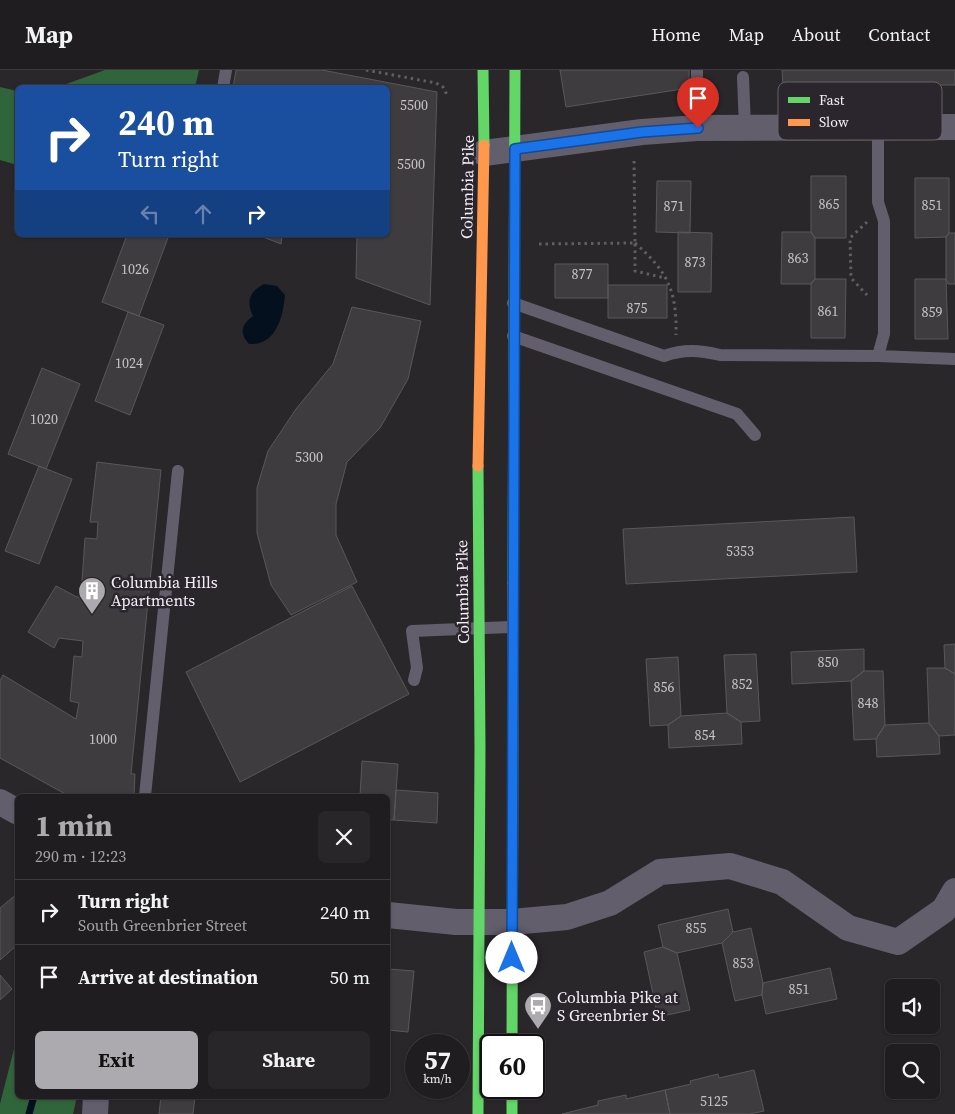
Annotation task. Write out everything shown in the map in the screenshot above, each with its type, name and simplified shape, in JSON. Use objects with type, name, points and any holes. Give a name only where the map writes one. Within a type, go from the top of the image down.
[{"type":"main road","name":"Columbia Pike","points":[[478,1114],[480,922],[477,495],[484,153],[482,70]]},
{"type":"main road","points":[[512,1034],[515,73]]},
{"type":"main road","points":[[512,1099],[512,1114]]},
{"type":"street","points":[[942,127],[955,127]]},
{"type":"street","points":[[484,153],[642,132],[698,128],[778,128]]},
{"type":"street","points":[[0,802],[15,810]]},
{"type":"street","points":[[390,915],[480,922],[512,922],[568,917],[610,903],[660,872],[730,866],[782,882],[848,928],[898,942],[944,910],[955,891]]},
{"type":"street","points":[[95,1114],[96,1099]]},
{"type":"lane","points":[[224,85],[226,70]]},
{"type":"lane","points":[[482,70],[515,73]]},
{"type":"lane","points":[[697,70],[698,128]]},
{"type":"lane","points":[[743,77],[745,128]]},
{"type":"lane","points":[[878,140],[878,202],[884,221],[884,334],[878,356]]},
{"type":"lane","points":[[513,303],[664,356],[680,350],[700,350],[720,355],[878,356],[955,359]]},
{"type":"lane","points":[[513,336],[737,414],[755,435]]},
{"type":"lane","points":[[145,794],[178,471]]},
{"type":"lane","points":[[414,680],[417,668],[412,631],[512,627]]},
{"type":"path","points":[[366,70],[436,83],[443,87],[448,97]]},
{"type":"path","points":[[634,157],[635,271],[665,278]]},
{"type":"path","points":[[868,221],[850,238],[851,278],[872,300]]},
{"type":"path","points":[[536,244],[635,243],[657,264],[674,296],[676,337],[680,350]]},
{"type":"green space","points":[[105,70],[199,70],[195,85],[64,85]]},
{"type":"green space","points":[[0,87],[15,91],[15,164],[0,160]]},
{"type":"green space","points":[[15,1045],[15,1099],[76,1099],[73,1114],[0,1114],[0,1104]]},
{"type":"water","points":[[264,284],[277,286],[285,295],[280,321],[272,335],[266,340],[249,344],[244,336],[243,329],[253,316],[249,301],[250,297],[255,290]]},
{"type":"building","points":[[236,70],[322,70],[437,92],[430,305],[356,278],[357,237],[390,237],[390,85],[234,85]]},
{"type":"building","points":[[560,70],[689,70],[689,88],[566,107]]},
{"type":"building","points":[[782,70],[955,70],[955,85],[942,85],[942,82],[783,82]]},
{"type":"building","points":[[811,176],[846,176],[846,238],[815,238],[811,232]]},
{"type":"building","points":[[915,178],[949,178],[949,233],[946,237],[915,238]]},
{"type":"building","points":[[657,181],[691,181],[690,233],[656,232]]},
{"type":"building","points":[[678,232],[712,233],[711,292],[678,292]]},
{"type":"building","points":[[782,232],[811,232],[815,238],[815,279],[811,284],[781,284]]},
{"type":"building","points":[[949,233],[955,233],[955,284],[948,284],[946,279],[946,237]]},
{"type":"building","points":[[126,237],[168,237],[139,316],[102,302]]},
{"type":"building","points":[[263,237],[282,237],[281,244]]},
{"type":"building","points":[[555,264],[608,264],[608,298],[555,298]]},
{"type":"building","points":[[815,279],[846,279],[845,338],[811,338],[811,284]]},
{"type":"building","points":[[915,279],[946,279],[948,339],[915,339]]},
{"type":"building","points":[[608,285],[667,285],[667,318],[608,318]]},
{"type":"building","points":[[352,307],[421,321],[408,379],[380,428],[347,462],[336,504],[336,535],[357,582],[291,615],[271,585],[257,533],[257,488],[268,451],[296,409],[333,364]]},
{"type":"building","points":[[128,312],[164,325],[130,415],[95,401]]},
{"type":"building","points":[[42,368],[80,384],[46,469],[8,454]]},
{"type":"building","name":"Columbia Hills Apartments","points":[[97,462],[161,470],[131,774],[135,774],[134,794],[65,794],[0,758],[0,681],[3,675],[76,719],[79,703],[70,701],[74,656],[82,657],[83,641],[59,638],[54,648],[28,632],[56,586],[77,597],[88,597],[91,582],[82,581],[85,538],[97,539],[98,522],[90,522]]},
{"type":"building","points":[[39,466],[72,479],[39,564],[5,551]]},
{"type":"building","points":[[854,517],[857,572],[626,584],[623,529]]},
{"type":"building","points":[[352,586],[409,694],[240,782],[186,672]]},
{"type":"building","points":[[955,644],[955,674],[945,668],[944,645]]},
{"type":"building","points":[[864,649],[864,671],[851,681],[792,684],[791,652]]},
{"type":"building","points":[[756,654],[760,721],[741,722],[727,713],[724,655]]},
{"type":"building","points":[[678,657],[681,716],[668,725],[650,726],[646,659]]},
{"type":"building","points":[[927,668],[945,668],[955,674],[955,735],[939,736],[929,723]]},
{"type":"building","points":[[864,671],[883,671],[885,725],[876,739],[854,740],[851,681]]},
{"type":"building","points":[[727,713],[741,722],[742,744],[669,748],[668,725],[681,716]]},
{"type":"building","points":[[929,723],[939,736],[940,754],[877,757],[876,739],[885,725]]},
{"type":"building","points":[[362,761],[398,764],[394,820],[390,820],[390,794],[360,794]]},
{"type":"building","points":[[396,790],[438,793],[437,823],[394,820]]},
{"type":"building","points":[[15,896],[15,947],[0,960],[0,908]]},
{"type":"building","points":[[728,909],[733,932],[722,943],[677,953],[663,947],[658,925]]},
{"type":"building","points":[[751,928],[763,983],[762,995],[735,1001],[722,943],[733,932]]},
{"type":"building","points":[[663,947],[677,953],[690,1010],[658,1017],[644,952]]},
{"type":"building","points":[[830,968],[837,999],[766,1014],[762,995],[763,983]]},
{"type":"building","points":[[390,969],[414,971],[408,1032],[390,1030]]},
{"type":"building","points":[[0,975],[12,989],[0,1000]]},
{"type":"building","points":[[754,1070],[764,1111],[750,1114],[670,1114],[665,1090],[691,1084],[690,1081],[718,1074],[719,1078]]},
{"type":"building","points":[[665,1090],[670,1114],[562,1114],[598,1105],[598,1101],[626,1095],[626,1099]]},
{"type":"building","points":[[161,1099],[195,1099],[193,1114],[159,1114]]},
{"type":"waterway","points":[[29,1114],[33,1099]]},
{"type":"traffic: fast","points":[[483,70],[484,145]]},
{"type":"traffic: fast","points":[[513,583],[515,70]]},
{"type":"traffic: fast","points":[[478,466],[480,748],[478,1114]]},
{"type":"traffic: fast","points":[[512,1034],[513,733]]},
{"type":"traffic: fast","points":[[512,1099],[512,1114]]},
{"type":"traffic: slow","points":[[478,466],[484,145]]},
{"type":"traffic: slow","points":[[513,583],[513,733]]},
{"type":"place","name":"Columbia Hills Apartments","points":[[92,615]]},
{"type":"place","name":"Columbia Pike at S Greenbrier St","points":[[538,1030]]},
{"type":"route","points":[[512,958],[512,484],[515,149],[642,132],[698,128]]}]
